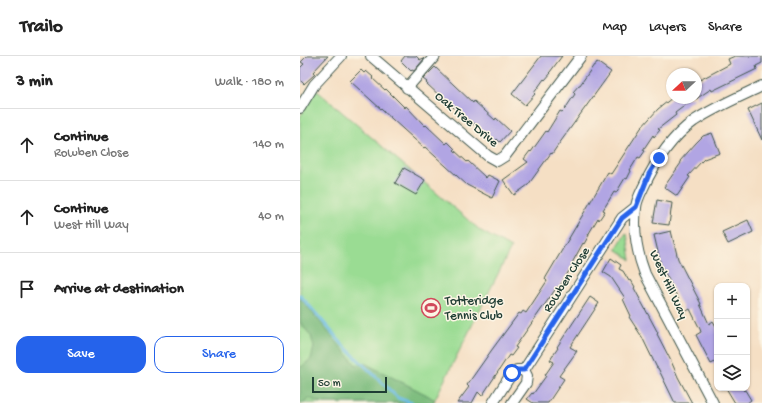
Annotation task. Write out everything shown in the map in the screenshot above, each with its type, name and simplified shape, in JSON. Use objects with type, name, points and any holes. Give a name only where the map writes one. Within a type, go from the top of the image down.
[{"type":"street","points":[[300,108],[314,85],[341,56]]},
{"type":"street","name":"Oak Tree Drive","points":[[372,56],[407,88],[488,156],[496,161],[505,156],[581,56]]},
{"type":"street","points":[[407,88],[435,56]]},
{"type":"street","name":"West Hill Way","points":[[713,403],[648,280],[641,263],[635,235],[636,207],[649,174],[659,158],[679,133],[694,121],[722,105],[762,86]]},
{"type":"street","name":"Rowben Close","points":[[524,370],[622,218],[636,207]]},
{"type":"street","name":"Rowben Close","points":[[492,403],[512,373],[517,370],[524,370]]},
{"type":"street","name":"Rowben Close","points":[[512,403],[526,383],[527,376],[524,370]]},
{"type":"green space","points":[[315,89],[481,231],[511,248],[433,403],[300,403],[300,117]]},
{"type":"green space","points":[[626,233],[627,234],[631,260],[616,249]]},
{"type":"green space","points":[[300,298],[356,365],[364,363],[427,395],[435,400],[433,403],[323,403],[308,398],[303,403],[300,403],[300,368],[311,359],[314,347],[311,336],[300,322]]},
{"type":"building","points":[[307,56],[328,56],[313,72],[315,74],[304,84],[300,80],[300,68],[304,64],[301,62]]},
{"type":"building","points":[[405,56],[416,56],[420,60],[423,58],[424,59],[414,71],[411,71],[401,61]]},
{"type":"building","points":[[541,56],[562,56],[550,72],[551,73],[545,80],[544,79],[534,93],[535,94],[525,105],[512,94]]},
{"type":"building","points":[[735,56],[762,56],[762,63],[756,66],[757,69],[712,91],[711,89],[702,95],[702,79],[730,64],[728,59]]},
{"type":"building","points":[[597,62],[611,72],[528,185],[514,195],[503,180],[528,162],[524,159],[546,131],[547,132],[560,111],[562,112],[565,109],[575,94],[573,92]]},
{"type":"building","points":[[435,67],[473,103],[474,101],[510,131],[500,142],[497,139],[495,142],[474,123],[473,125],[455,107],[454,108],[451,105],[449,107],[442,100],[443,99],[426,83],[427,82],[423,79]]},
{"type":"building","points":[[361,70],[364,73],[366,71],[373,77],[372,78],[385,90],[386,89],[405,108],[406,106],[425,126],[426,125],[446,144],[448,142],[455,149],[454,150],[486,178],[488,175],[500,181],[492,198],[467,185],[350,81]]},
{"type":"building","points":[[666,103],[666,104],[687,104],[658,129],[660,130],[654,137],[653,135],[643,150],[645,151],[640,158],[638,157],[630,170],[631,171],[627,179],[625,178],[616,193],[614,192],[603,210],[605,211],[599,220],[598,218],[559,288],[557,287],[515,347],[517,348],[511,356],[509,355],[482,396],[478,392],[472,403],[457,403],[469,387],[467,385],[519,313],[521,314],[523,311],[526,313],[547,281],[545,279],[608,172],[611,174],[641,128],[658,109]]},
{"type":"building","points":[[762,103],[762,140],[748,110]]},
{"type":"building","points":[[712,133],[720,153],[702,161],[688,176],[690,177],[677,196],[664,187],[681,163],[680,161],[696,143],[703,136]]},
{"type":"building","points":[[404,168],[425,180],[416,195],[395,183]]},
{"type":"building","points":[[657,200],[672,203],[669,225],[653,223]]},
{"type":"building","points":[[748,220],[753,232],[728,244],[722,232]]},
{"type":"building","points":[[671,231],[678,259],[701,304],[709,324],[713,321],[714,323],[714,362],[711,364],[696,335],[701,332],[690,309],[685,312],[661,265],[654,235]]},
{"type":"building","points":[[611,258],[621,265],[619,269],[623,271],[629,281],[631,280],[635,287],[634,288],[692,403],[675,403],[642,337],[629,317],[631,316],[623,299],[625,298],[611,277],[603,272]]},
{"type":"building","points":[[590,297],[599,303],[570,347],[577,351],[559,376],[564,379],[548,403],[533,403],[527,399],[532,393],[533,394],[546,376],[545,375],[554,362],[550,360],[558,348],[557,347]]},
{"type":"building","points":[[728,391],[746,391],[751,400],[747,403],[735,403]]},
{"type":"waterway","points":[[300,295],[343,345],[398,398],[412,403]]},
{"type":"place","name":"Totteridge Tennis Club","points":[[431,308]]},
{"type":"route","points":[[512,373],[517,370],[524,370],[622,218],[636,207],[649,174],[659,158]]}]
